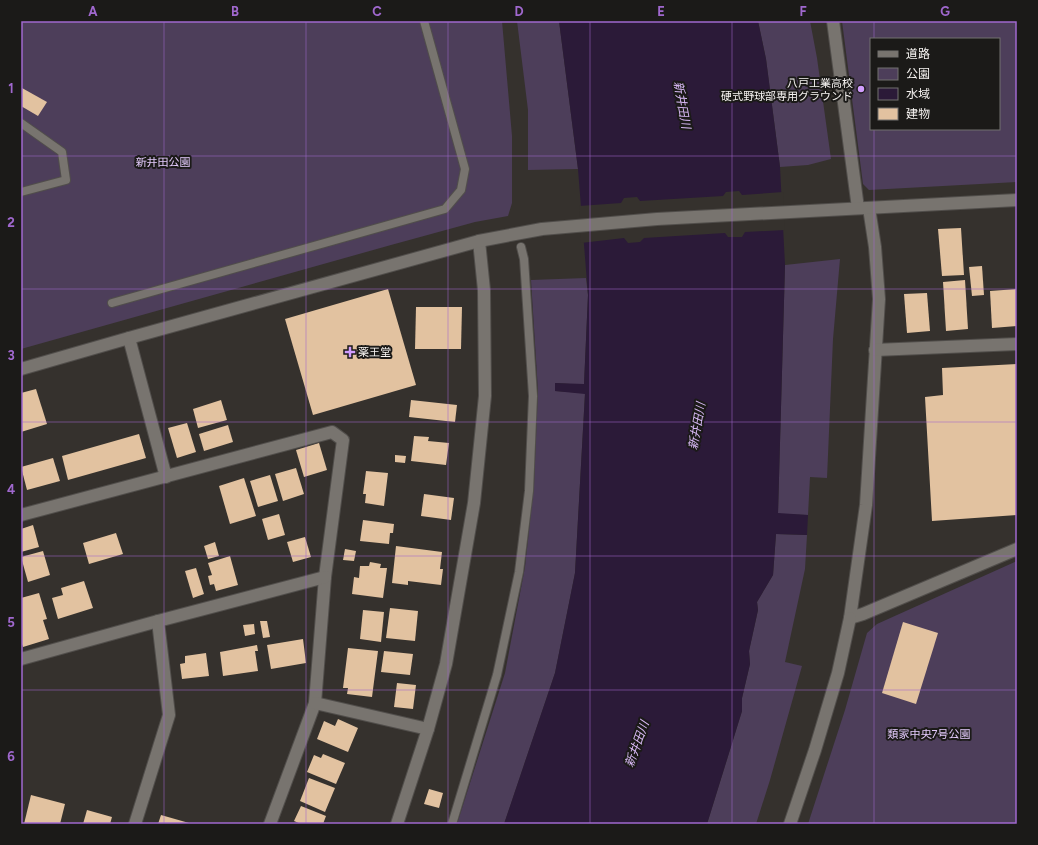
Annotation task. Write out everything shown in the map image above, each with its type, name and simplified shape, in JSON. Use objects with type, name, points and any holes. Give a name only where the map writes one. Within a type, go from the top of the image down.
[{"type":"street","points":[[790,824],[815,750],[838,673],[850,618],[866,505],[879,300],[875,247],[863,208],[833,21]]},
{"type":"street","points":[[21,369],[479,241],[542,230],[657,219],[1017,200]]},
{"type":"street","points":[[397,824],[428,729],[446,664],[474,503],[485,396],[484,290],[479,241]]},
{"type":"street","points":[[129,338],[166,477]]},
{"type":"street","points":[[875,350],[1017,344]]},
{"type":"street","points":[[21,515],[332,432],[343,440],[325,577],[315,703],[270,824]]},
{"type":"street","points":[[850,618],[863,614],[1017,549]]},
{"type":"street","points":[[21,659],[325,577]]},
{"type":"street","points":[[135,824],[169,715],[158,621]]},
{"type":"street","points":[[315,703],[428,729]]},
{"type":"lane","points":[[112,303],[445,209],[461,190],[465,169],[424,21]]},
{"type":"lane","points":[[21,123],[62,152],[66,180],[21,192]]},
{"type":"lane","points":[[452,824],[497,675],[519,572],[529,491],[534,396],[524,259],[521,247]]},
{"type":"green space","name":"新井田公園","points":[[21,21],[502,21],[512,136],[512,203],[508,216],[475,222],[21,349]]},
{"type":"green space","points":[[517,21],[559,21],[578,169],[528,170],[528,110]]},
{"type":"green space","points":[[758,21],[810,21],[817,58],[831,159],[808,165],[780,167],[766,59]]},
{"type":"green space","name":"八戸工業高校 硬式野球部専用グラウンド","points":[[842,21],[1017,21],[1017,182],[869,190],[863,184]]},
{"type":"green space","points":[[840,259],[833,339],[827,478],[810,477],[808,515],[778,514],[785,265]]},
{"type":"green space","points":[[586,278],[588,295],[584,385],[556,383],[555,391],[585,393],[575,573],[555,673],[504,824],[457,824],[505,673],[525,567],[534,485],[538,391],[531,280]]},
{"type":"green space","points":[[776,534],[807,535],[805,569],[785,662],[802,666],[756,824],[707,824],[742,711],[742,698],[750,664],[749,651],[758,610],[757,602],[773,575]]},
{"type":"green space","name":"類家中央7号公園","points":[[1017,561],[1017,824],[808,824],[845,710],[867,633],[877,624]]},
{"type":"water","name":"新井田川","points":[[559,21],[758,21],[766,59],[780,167],[785,265],[778,513],[808,515],[807,535],[776,534],[773,575],[757,602],[758,610],[749,651],[750,664],[742,698],[742,711],[707,824],[504,824],[555,673],[575,573],[585,394],[555,391],[555,383],[584,384],[588,295],[578,169]]},
{"type":"pier","points":[[739,191],[742,195],[783,192],[785,230],[745,232],[742,237],[728,237],[725,233],[644,238],[640,242],[628,243],[624,238],[581,243],[579,206],[621,203],[624,198],[637,197],[640,201],[723,196],[726,192]]},
{"type":"building","points":[[22,88],[47,102],[38,116],[21,106]]},
{"type":"building","points":[[961,228],[964,275],[942,276],[938,229]]},
{"type":"building","points":[[982,266],[984,295],[972,296],[969,267]]},
{"type":"building","points":[[965,280],[968,329],[946,331],[943,282]]},
{"type":"building","name":"薬王堂","points":[[388,289],[416,385],[313,415],[285,319]]},
{"type":"building","points":[[1017,289],[1017,326],[992,328],[990,291]]},
{"type":"building","points":[[927,293],[930,331],[907,333],[904,294]]},
{"type":"building","points":[[416,307],[462,307],[461,349],[415,349]]},
{"type":"building","points":[[1017,364],[1017,515],[932,521],[925,397],[943,395],[942,368]]},
{"type":"building","points":[[36,389],[47,424],[21,432],[21,393]]},
{"type":"building","points":[[221,400],[227,420],[198,428],[193,409]]},
{"type":"building","points":[[411,400],[457,405],[455,422],[409,417]]},
{"type":"building","points":[[187,423],[196,452],[177,458],[168,428]]},
{"type":"building","points":[[228,425],[233,442],[204,451],[199,434]]},
{"type":"building","points":[[139,434],[146,458],[68,480],[62,456]]},
{"type":"building","points":[[414,436],[429,437],[428,441],[449,443],[446,465],[411,461]]},
{"type":"building","points":[[319,443],[327,470],[304,477],[296,450]]},
{"type":"building","points":[[395,455],[406,456],[405,463],[395,462]]},
{"type":"building","points":[[53,458],[60,481],[27,490],[21,467]]},
{"type":"building","points":[[296,468],[304,494],[283,501],[275,474]]},
{"type":"building","points":[[366,471],[388,473],[384,506],[365,503],[366,494],[363,494]]},
{"type":"building","points":[[270,475],[278,501],[258,507],[250,481]]},
{"type":"building","points":[[244,478],[256,516],[230,524],[219,486]]},
{"type":"building","points":[[424,494],[454,498],[451,520],[421,516]]},
{"type":"building","points":[[279,514],[285,535],[268,540],[262,519]]},
{"type":"building","points":[[363,520],[394,524],[393,533],[390,533],[389,544],[360,541]]},
{"type":"building","points":[[33,525],[39,547],[21,552],[21,529]]},
{"type":"building","points":[[116,533],[123,554],[89,564],[83,543]]},
{"type":"building","points":[[305,537],[311,557],[293,562],[287,542]]},
{"type":"building","points":[[215,542],[219,556],[208,559],[204,546]]},
{"type":"building","points":[[396,546],[442,552],[440,569],[443,569],[441,585],[408,581],[408,585],[392,583]]},
{"type":"building","points":[[345,549],[356,551],[354,561],[343,560]]},
{"type":"building","points":[[43,551],[50,575],[28,582],[21,557]]},
{"type":"building","points":[[230,556],[238,585],[216,591],[214,584],[210,585],[208,576],[212,575],[208,563]]},
{"type":"building","points":[[370,562],[381,564],[380,568],[387,568],[383,598],[352,594],[354,577],[359,578],[360,566],[369,566]]},
{"type":"building","points":[[196,568],[204,594],[193,598],[185,571]]},
{"type":"building","points":[[84,581],[93,608],[58,619],[52,598],[63,595],[61,588]]},
{"type":"building","points":[[39,593],[47,619],[43,620],[49,639],[23,647],[21,641],[21,598]]},
{"type":"building","points":[[390,608],[418,611],[415,641],[386,638]]},
{"type":"building","points":[[363,610],[384,612],[381,642],[360,639]]},
{"type":"building","points":[[260,621],[267,621],[270,637],[263,638]]},
{"type":"building","points":[[903,622],[938,633],[916,704],[882,693]]},
{"type":"building","points":[[254,624],[255,634],[245,636],[243,625]]},
{"type":"building","points":[[303,639],[306,663],[271,669],[267,645]]},
{"type":"building","points":[[257,645],[258,651],[255,651],[258,671],[223,676],[220,652]]},
{"type":"building","points":[[348,648],[378,651],[372,697],[347,694],[348,688],[343,688]]},
{"type":"building","points":[[384,651],[413,654],[410,675],[381,672]]},
{"type":"building","points":[[206,653],[209,676],[182,679],[180,664],[185,663],[185,656]]},
{"type":"building","points":[[397,683],[416,685],[413,709],[394,707]]},
{"type":"building","points":[[338,719],[358,728],[348,752],[317,739],[324,721],[335,726]]},
{"type":"building","points":[[323,754],[345,763],[336,784],[307,772],[314,755],[321,758]]},
{"type":"building","points":[[309,778],[335,788],[325,812],[300,801]]},
{"type":"building","points":[[429,789],[443,793],[439,808],[424,804]]},
{"type":"building","points":[[31,795],[65,804],[60,824],[24,824]]},
{"type":"building","points":[[301,806],[326,816],[323,824],[301,824],[294,821]]},
{"type":"building","points":[[87,810],[112,817],[110,824],[83,824]]},
{"type":"building","points":[[161,815],[189,823],[158,824]]},
{"type":"place","name":"八戸工業高校 硬式野球部専用グラウンド","points":[[861,89]]},
{"type":"place","name":"薬王堂","points":[[350,352]]}]
